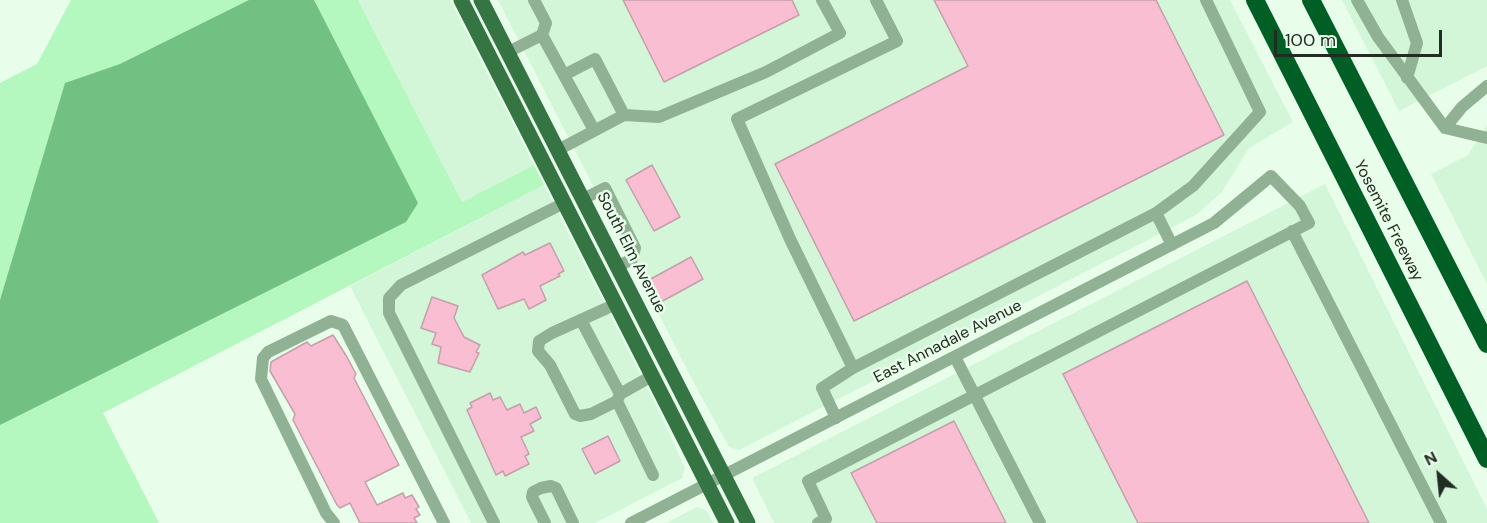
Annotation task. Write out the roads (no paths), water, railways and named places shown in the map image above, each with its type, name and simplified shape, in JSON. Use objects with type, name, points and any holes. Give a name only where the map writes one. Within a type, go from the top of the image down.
[{"type":"highway","name":"Yosemite Freeway","points":[[1255,0],[1487,459]]},
{"type":"highway","name":"Yosemite Freeway","points":[[1311,0],[1487,344]]},
{"type":"main road","points":[[461,0],[727,523]]},
{"type":"main road","name":"South Elm Avenue","points":[[481,0],[748,523]]},
{"type":"street","points":[[508,52],[542,34],[546,23],[534,0]]},
{"type":"street","points":[[558,150],[624,115],[659,117],[766,72],[840,33],[822,0]]},
{"type":"street","points":[[854,368],[790,239],[737,119],[897,41],[876,0]]},
{"type":"street","points":[[836,418],[822,388],[854,368],[1156,213],[1194,186],[1260,112],[1206,0]]},
{"type":"street","points":[[1357,0],[1378,37],[1445,128],[1487,138]]},
{"type":"street","points":[[1402,0],[1417,43],[1407,78]]},
{"type":"street","points":[[542,34],[594,130]]},
{"type":"street","points":[[564,75],[594,59],[624,115]]},
{"type":"street","points":[[1445,128],[1462,107],[1487,86]]},
{"type":"street","name":"East Annadale Avenue","points":[[631,523],[1172,245],[1230,212],[1270,176],[1300,206],[1309,222],[1292,231]]},
{"type":"street","points":[[583,199],[604,188],[635,248],[632,259],[617,267]]},
{"type":"street","points":[[494,523],[389,313],[389,298],[393,291],[401,285],[564,203]]},
{"type":"street","points":[[1156,213],[1172,245]]},
{"type":"street","points":[[818,523],[826,519],[808,481],[1292,231],[1441,523]]},
{"type":"street","points":[[616,304],[540,341],[538,351],[550,364],[575,414],[584,416],[652,376]]},
{"type":"street","points":[[581,320],[653,475]]},
{"type":"street","points":[[334,523],[326,513],[261,379],[263,358],[268,352],[331,321],[343,325],[444,523]]},
{"type":"street","points":[[955,357],[1040,523]]},
{"type":"street","points":[[545,523],[532,497],[533,492],[551,486],[556,488],[573,523]]}]
